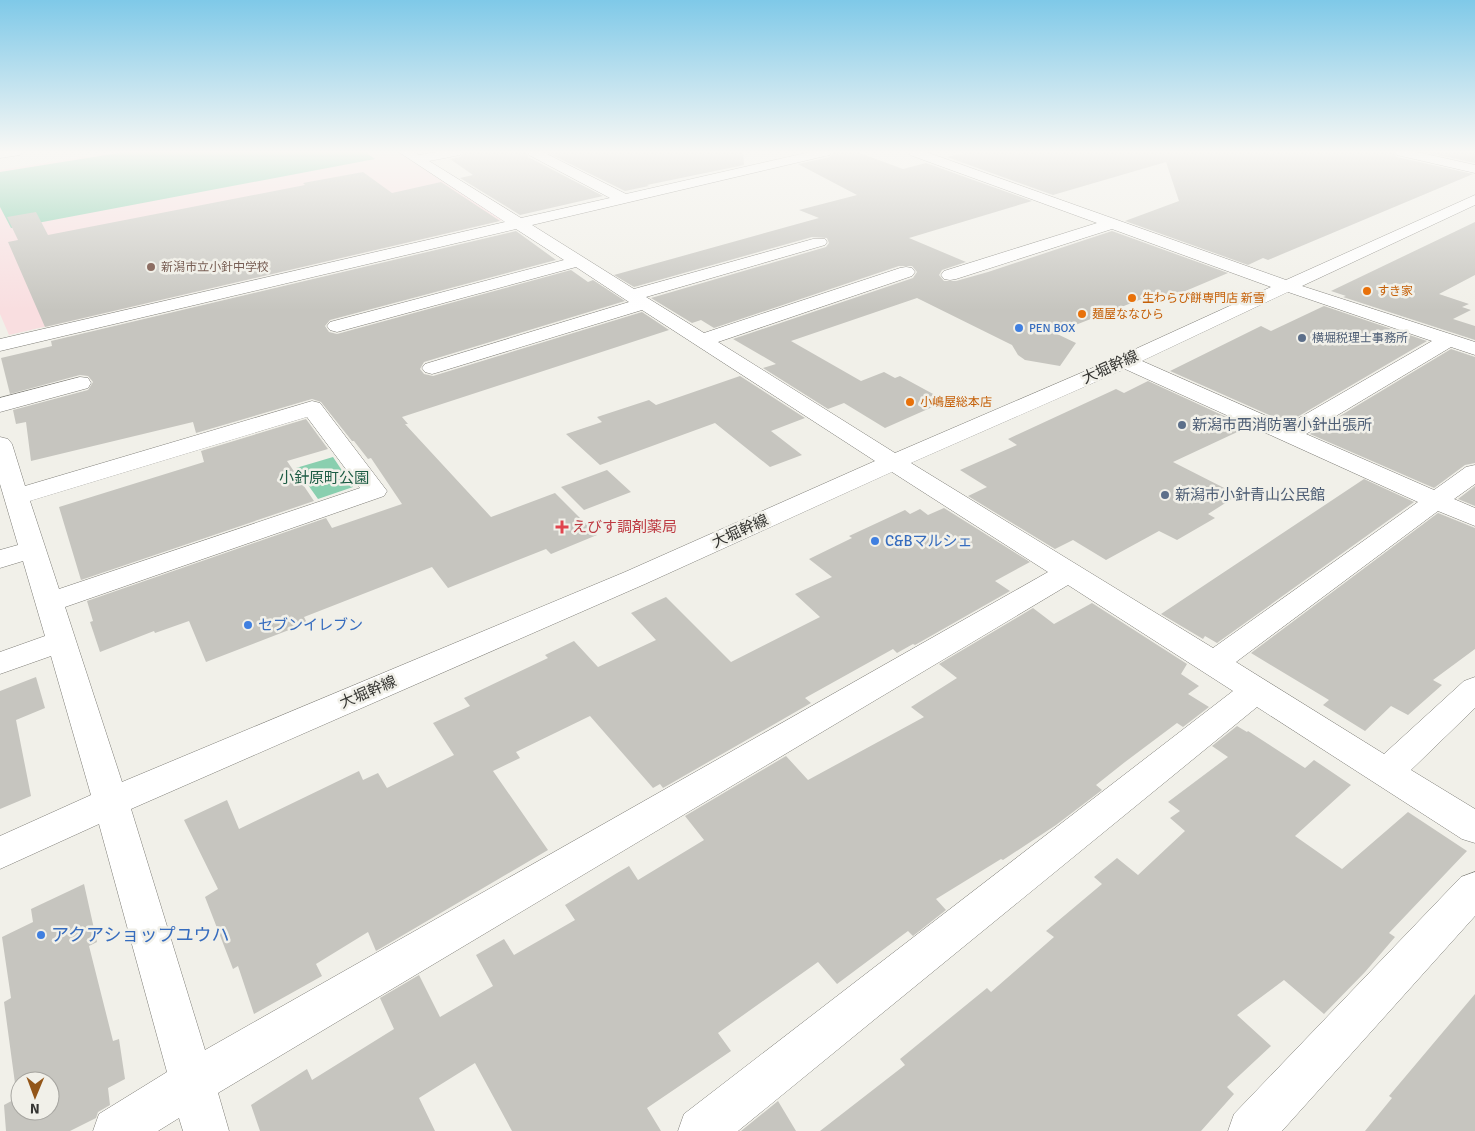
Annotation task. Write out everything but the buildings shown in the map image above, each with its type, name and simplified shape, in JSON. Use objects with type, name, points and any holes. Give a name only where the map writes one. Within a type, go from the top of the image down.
[{"type":"street","points":[[492,205],[893,462],[1214,663],[1386,774],[1475,828]]},
{"type":"street","points":[[0,345],[599,205]]},
{"type":"street","points":[[1063,205],[1286,286],[1465,342]]},
{"type":"street","name":"大堀幹線","points":[[0,853],[112,802],[626,582],[1125,360],[1462,205]]},
{"type":"street","points":[[950,275],[1114,223]]},
{"type":"street","points":[[432,368],[639,299],[819,242]]},
{"type":"street","points":[[337,326],[580,261]]},
{"type":"street","points":[[704,340],[906,272]]},
{"type":"street","points":[[1289,434],[1465,342]]},
{"type":"street","points":[[1125,360],[1475,518]]},
{"type":"street","points":[[0,405],[80,383]]},
{"type":"street","points":[[9,484],[312,408],[375,491],[50,602]]},
{"type":"street","points":[[0,444],[9,484],[33,549],[112,802],[206,1131]]},
{"type":"street","points":[[1214,663],[1475,472]]},
{"type":"street","points":[[0,559],[33,549]]},
{"type":"street","points":[[116,1131],[193,1082],[1069,572]]},
{"type":"street","points":[[0,663],[62,641]]},
{"type":"street","points":[[1386,774],[1475,689]]},
{"type":"street","points":[[701,1131],[1256,690]]},
{"type":"street","points":[[1251,1131],[1475,889]]},
{"type":"shaded area","name":"新潟市立小針中学校","points":[[0,205],[479,205],[503,220],[9,335],[0,314]]},
{"type":"green space","points":[[0,205],[133,205],[11,228]]},
{"type":"green space","name":"小針原町公園","points":[[333,457],[353,487],[318,499],[296,468]]},
{"type":"place","name":"新潟市立小針中学校","points":[[151,267]]},
{"type":"place","name":"すき家","points":[[1367,291]]},
{"type":"place","name":"生わらび餅専門店 新雪","points":[[1132,298]]},
{"type":"place","name":"麺屋ななひら","points":[[1082,314]]},
{"type":"place","name":"PEN BOX","points":[[1019,328]]},
{"type":"place","name":"横堀税理士事務所","points":[[1302,338]]},
{"type":"place","name":"小嶋屋総本店","points":[[910,402]]},
{"type":"place","name":"新潟市西消防署小針出張所","points":[[1182,425]]},
{"type":"place","name":"新潟市小針青山公民館","points":[[1165,495]]},
{"type":"place","name":"えびす調剤薬局","points":[[562,527]]},
{"type":"place","name":"C&Bマルシェ","points":[[875,541]]},
{"type":"place","name":"セブンイレブン","points":[[248,625]]},
{"type":"place","name":"アクアショップユウハ","points":[[41,935]]}]
